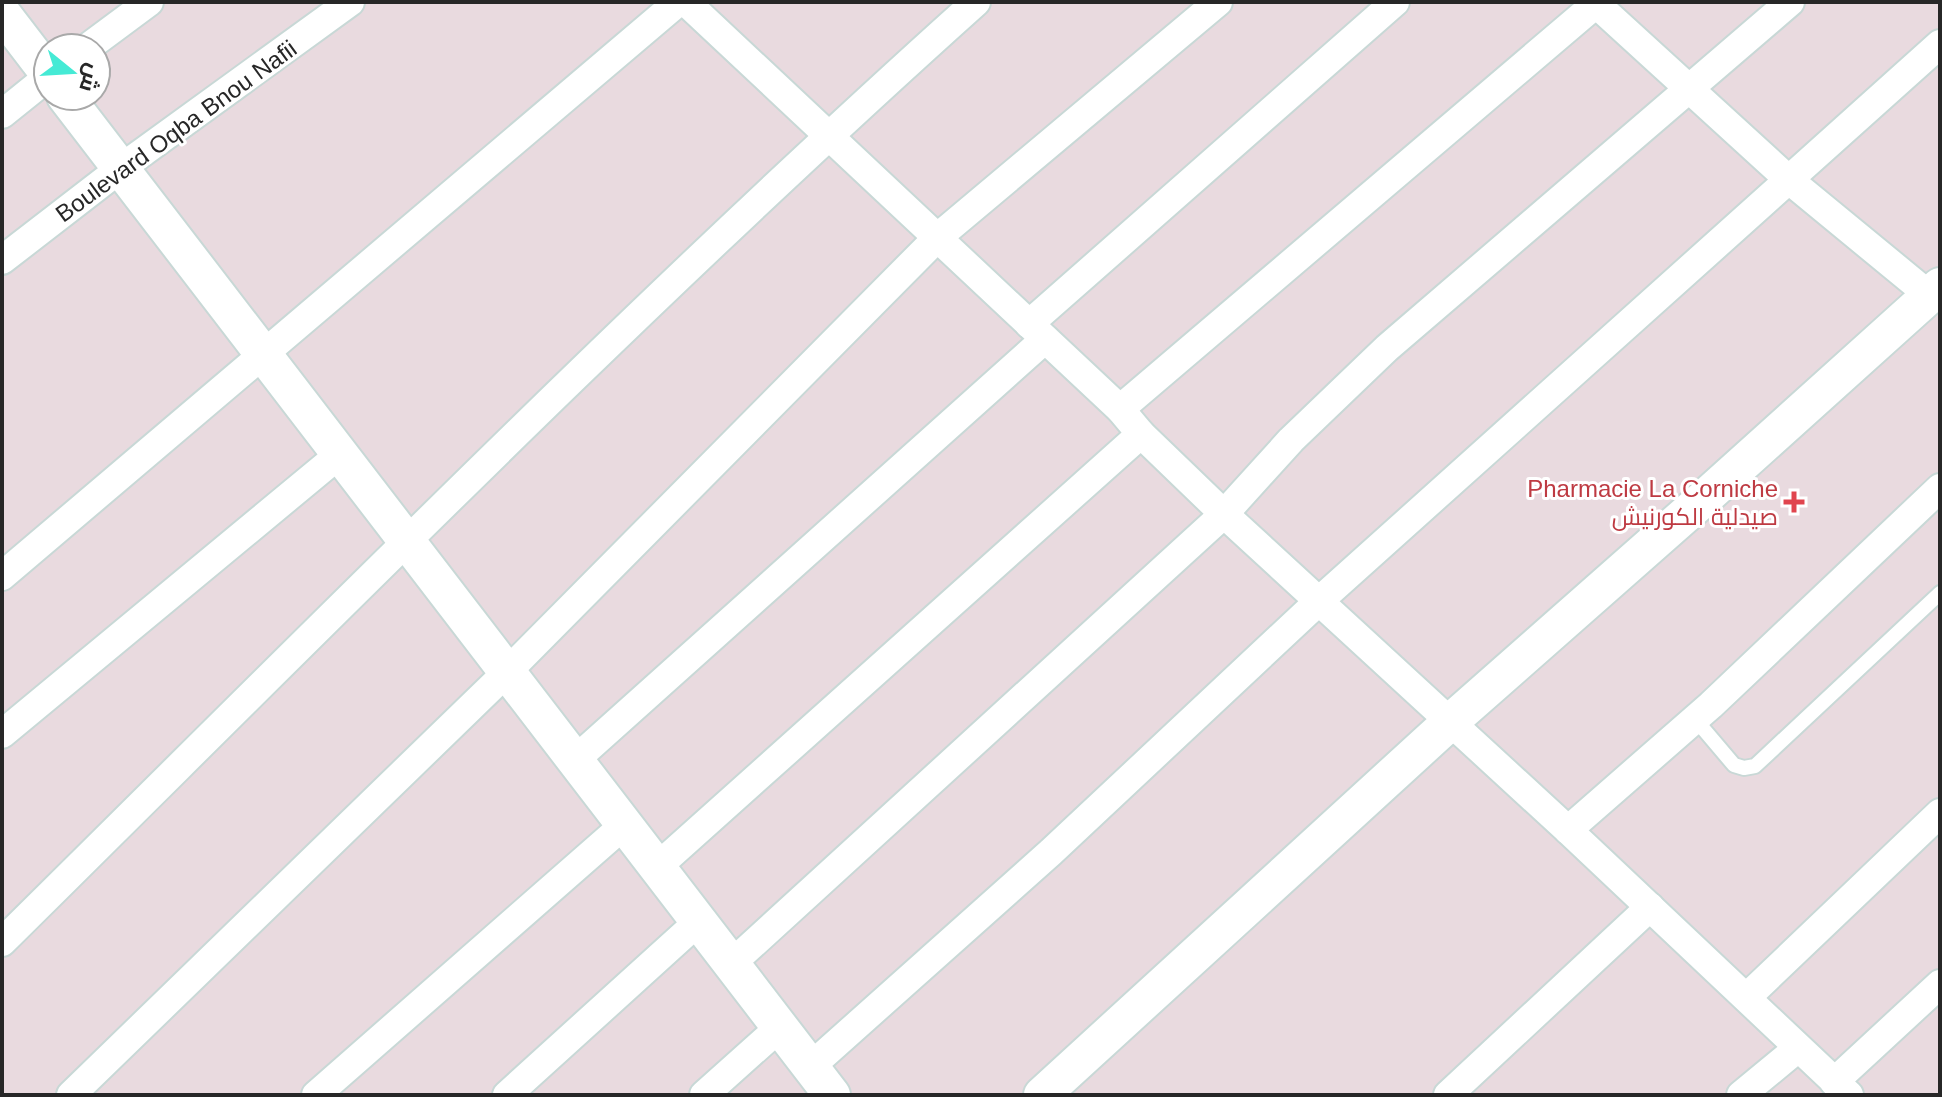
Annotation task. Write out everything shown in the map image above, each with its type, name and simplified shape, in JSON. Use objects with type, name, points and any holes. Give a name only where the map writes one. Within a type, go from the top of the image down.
[{"type":"street","points":[[109,32],[149,2]]},
{"type":"street","name":"Boulevard Oqba Bnou Nafii","points":[[2,260],[121,168],[350,2]]},
{"type":"street","points":[[2,576],[678,2]]},
{"type":"street","points":[[686,2],[1120,409],[1141,434],[1224,514],[1568,830],[1842,1088],[1940,984]]},
{"type":"street","points":[[2,942],[407,542],[828,135],[976,2]]},
{"type":"street","points":[[71,1095],[507,672],[938,237],[1218,2]]},
{"type":"street","points":[[575,760],[1395,2]]},
{"type":"street","points":[[731,964],[1224,514],[1291,440],[1387,348],[1790,2]]},
{"type":"street","points":[[1042,1095],[1449,723],[1935,290],[1788,179],[1596,3],[1120,409]]},
{"type":"street","points":[[2,13],[32,53]]},
{"type":"street","points":[[810,1067],[1051,852],[1319,601],[1940,44]]},
{"type":"street","points":[[2,114],[32,89]]},
{"type":"street","points":[[77,112],[832,1095]]},
{"type":"street","points":[[657,867],[1141,434]]},
{"type":"street","points":[[2,734],[340,454]]},
{"type":"street","points":[[1568,830],[1695,719],[1940,488]]},
{"type":"street","points":[[1747,997],[1940,813]]},
{"type":"street","points":[[316,1095],[624,825]]},
{"type":"street","points":[[1448,1095],[1650,907]]},
{"type":"street","points":[[507,1095],[699,921]]},
{"type":"street","points":[[704,1095],[780,1027]]},
{"type":"street","points":[[1741,1095],[1798,1048]]},
{"type":"lane","points":[[1695,719],[1734,765],[1744,768],[1755,766],[1940,593]]},
{"type":"place","name":"Pharmacie La Corniche صيدلية الكورنيش","points":[[1794,502]]}]
